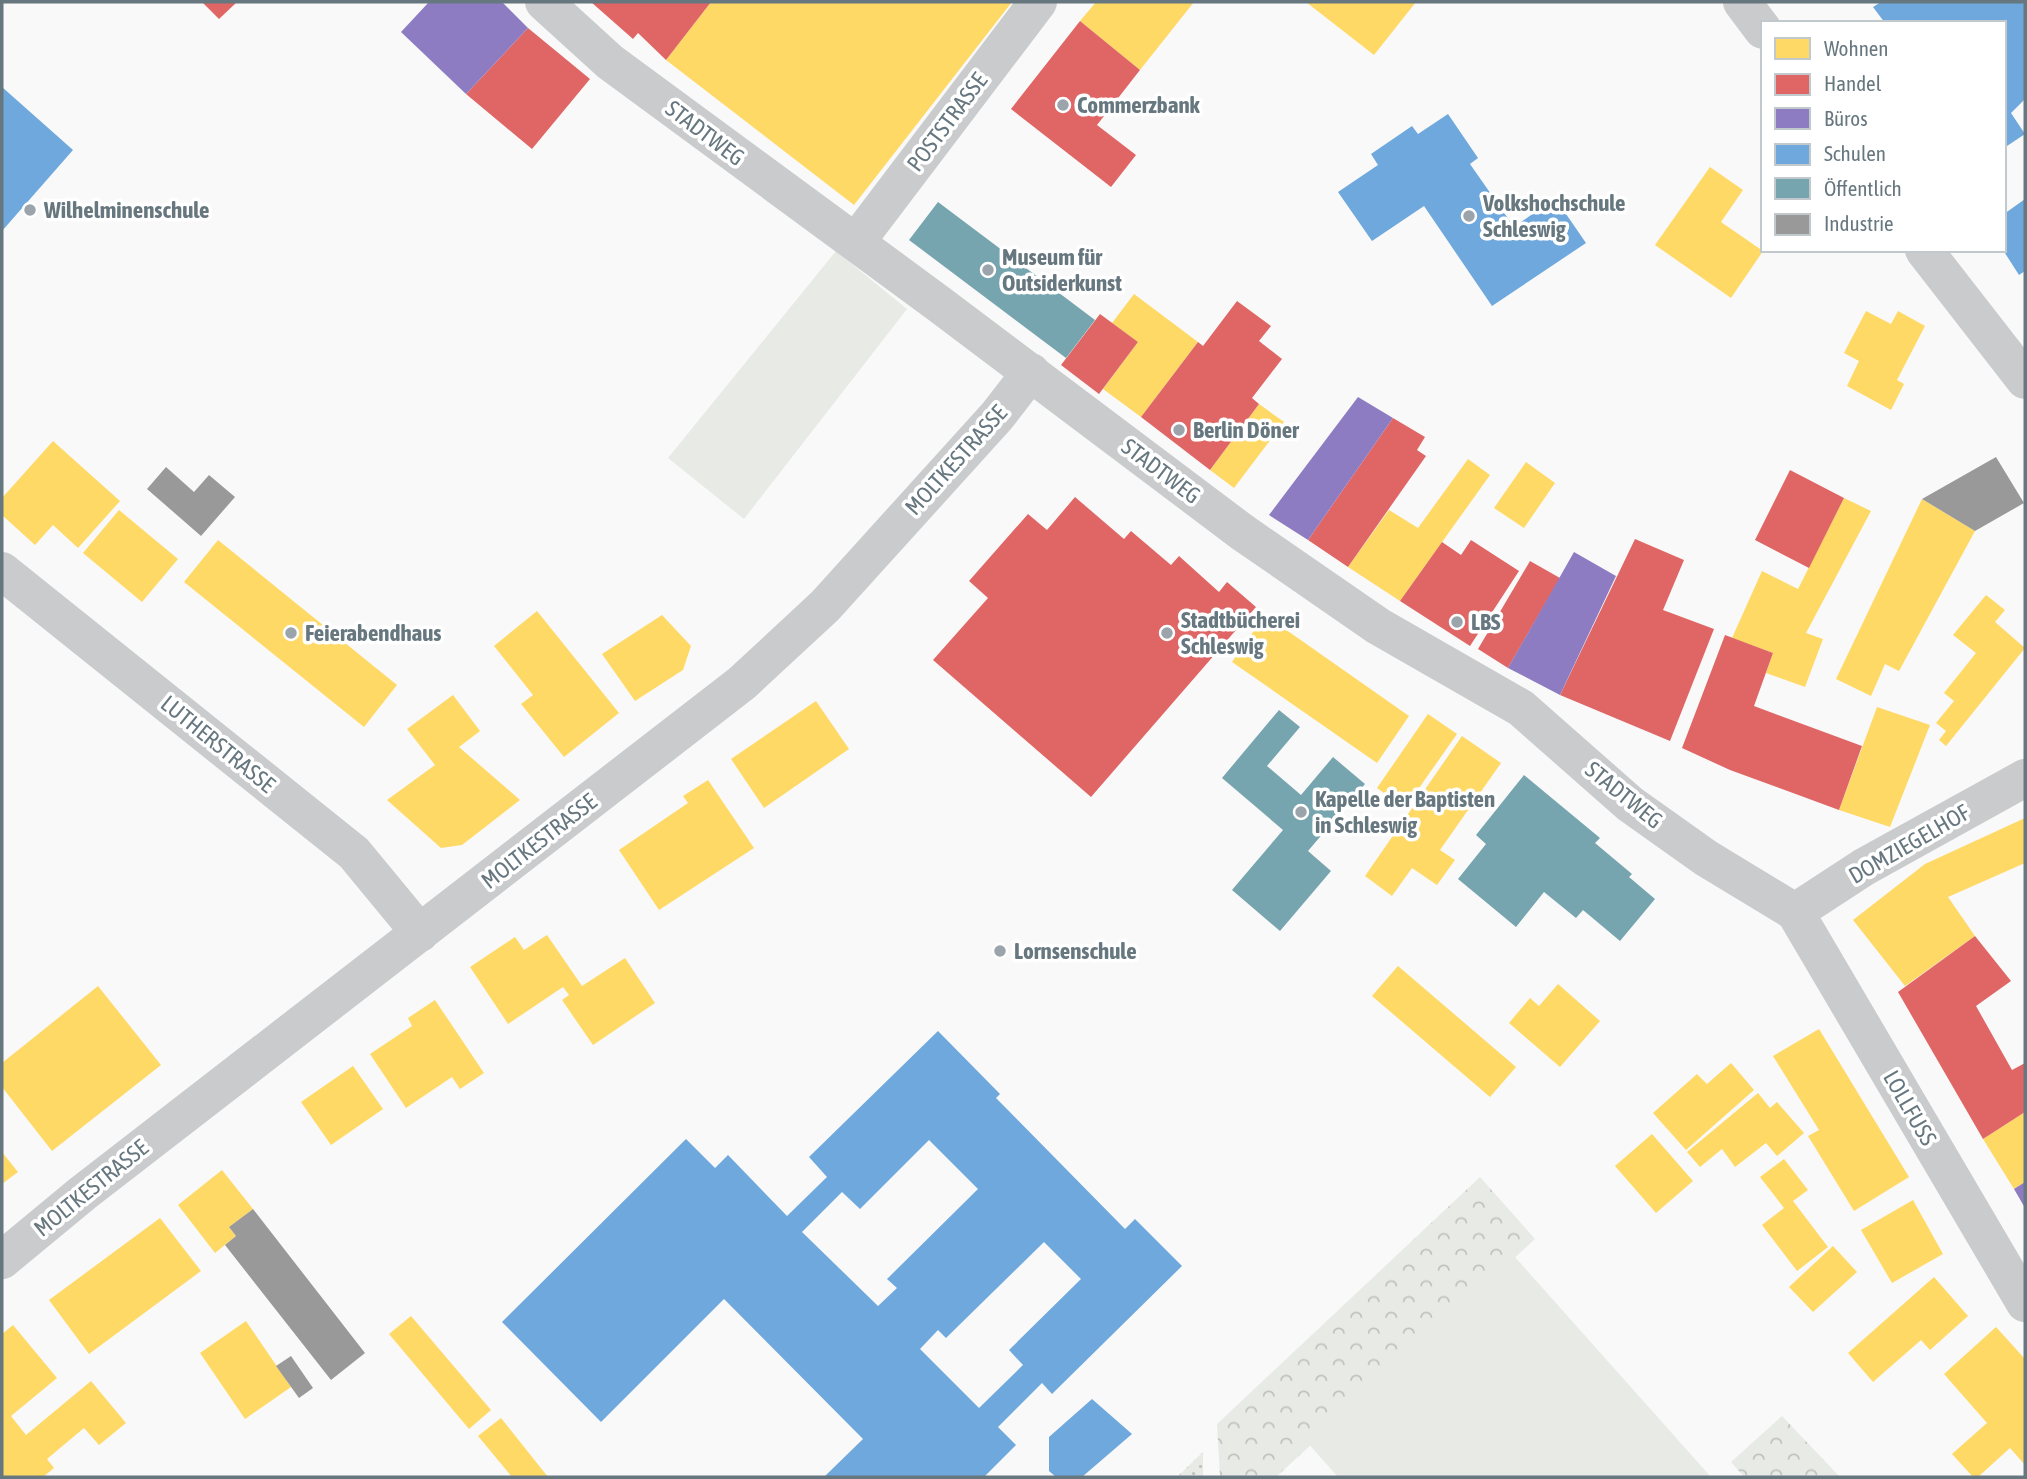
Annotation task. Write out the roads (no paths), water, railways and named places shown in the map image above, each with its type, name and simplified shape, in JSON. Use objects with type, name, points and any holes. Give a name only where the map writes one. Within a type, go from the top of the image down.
[{"type":"street","name":"STADTWEG","points":[[544,2],[610,62],[1031,372],[1242,532],[1366,619],[1521,708],[1630,804],[1706,858],[1795,912]]},
{"type":"street","name":"POSTSTRASSE","points":[[856,242],[1038,2]]},
{"type":"street","points":[[1742,2],[1761,27]]},
{"type":"street","points":[[1926,252],[2025,380]]},
{"type":"street","name":"MOLTKESTRASSE","points":[[2,1260],[83,1193],[742,683],[825,606],[997,416],[1031,372]]},
{"type":"street","name":"LUTHERSTRASSE","points":[[2,571],[354,853],[420,933]]},
{"type":"street","name":"DOMZIEGELHOF","points":[[1795,912],[1864,867],[2025,779]]},
{"type":"street","name":"LOLLFUSS","points":[[1795,912],[2025,1303]]},
{"type":"place","name":"Commerzbank","points":[[1063,105]]},
{"type":"place","name":"Wilhelminenschule","points":[[30,210]]},
{"type":"place","name":"Volkshochschule Schleswig","points":[[1469,216]]},
{"type":"place","name":"Museum für Outsiderkunst","points":[[988,270]]},
{"type":"place","name":"Berlin Döner","points":[[1179,430]]},
{"type":"place","name":"LBS","points":[[1457,622]]},
{"type":"place","name":"Feierabendhaus","points":[[291,633]]},
{"type":"place","name":"Stadtbücherei Schleswig","points":[[1167,633]]},
{"type":"place","name":"Kapelle der Baptisten in Schleswig","points":[[1301,812]]},
{"type":"place","name":"Lornsenschule","points":[[1000,951]]}]
